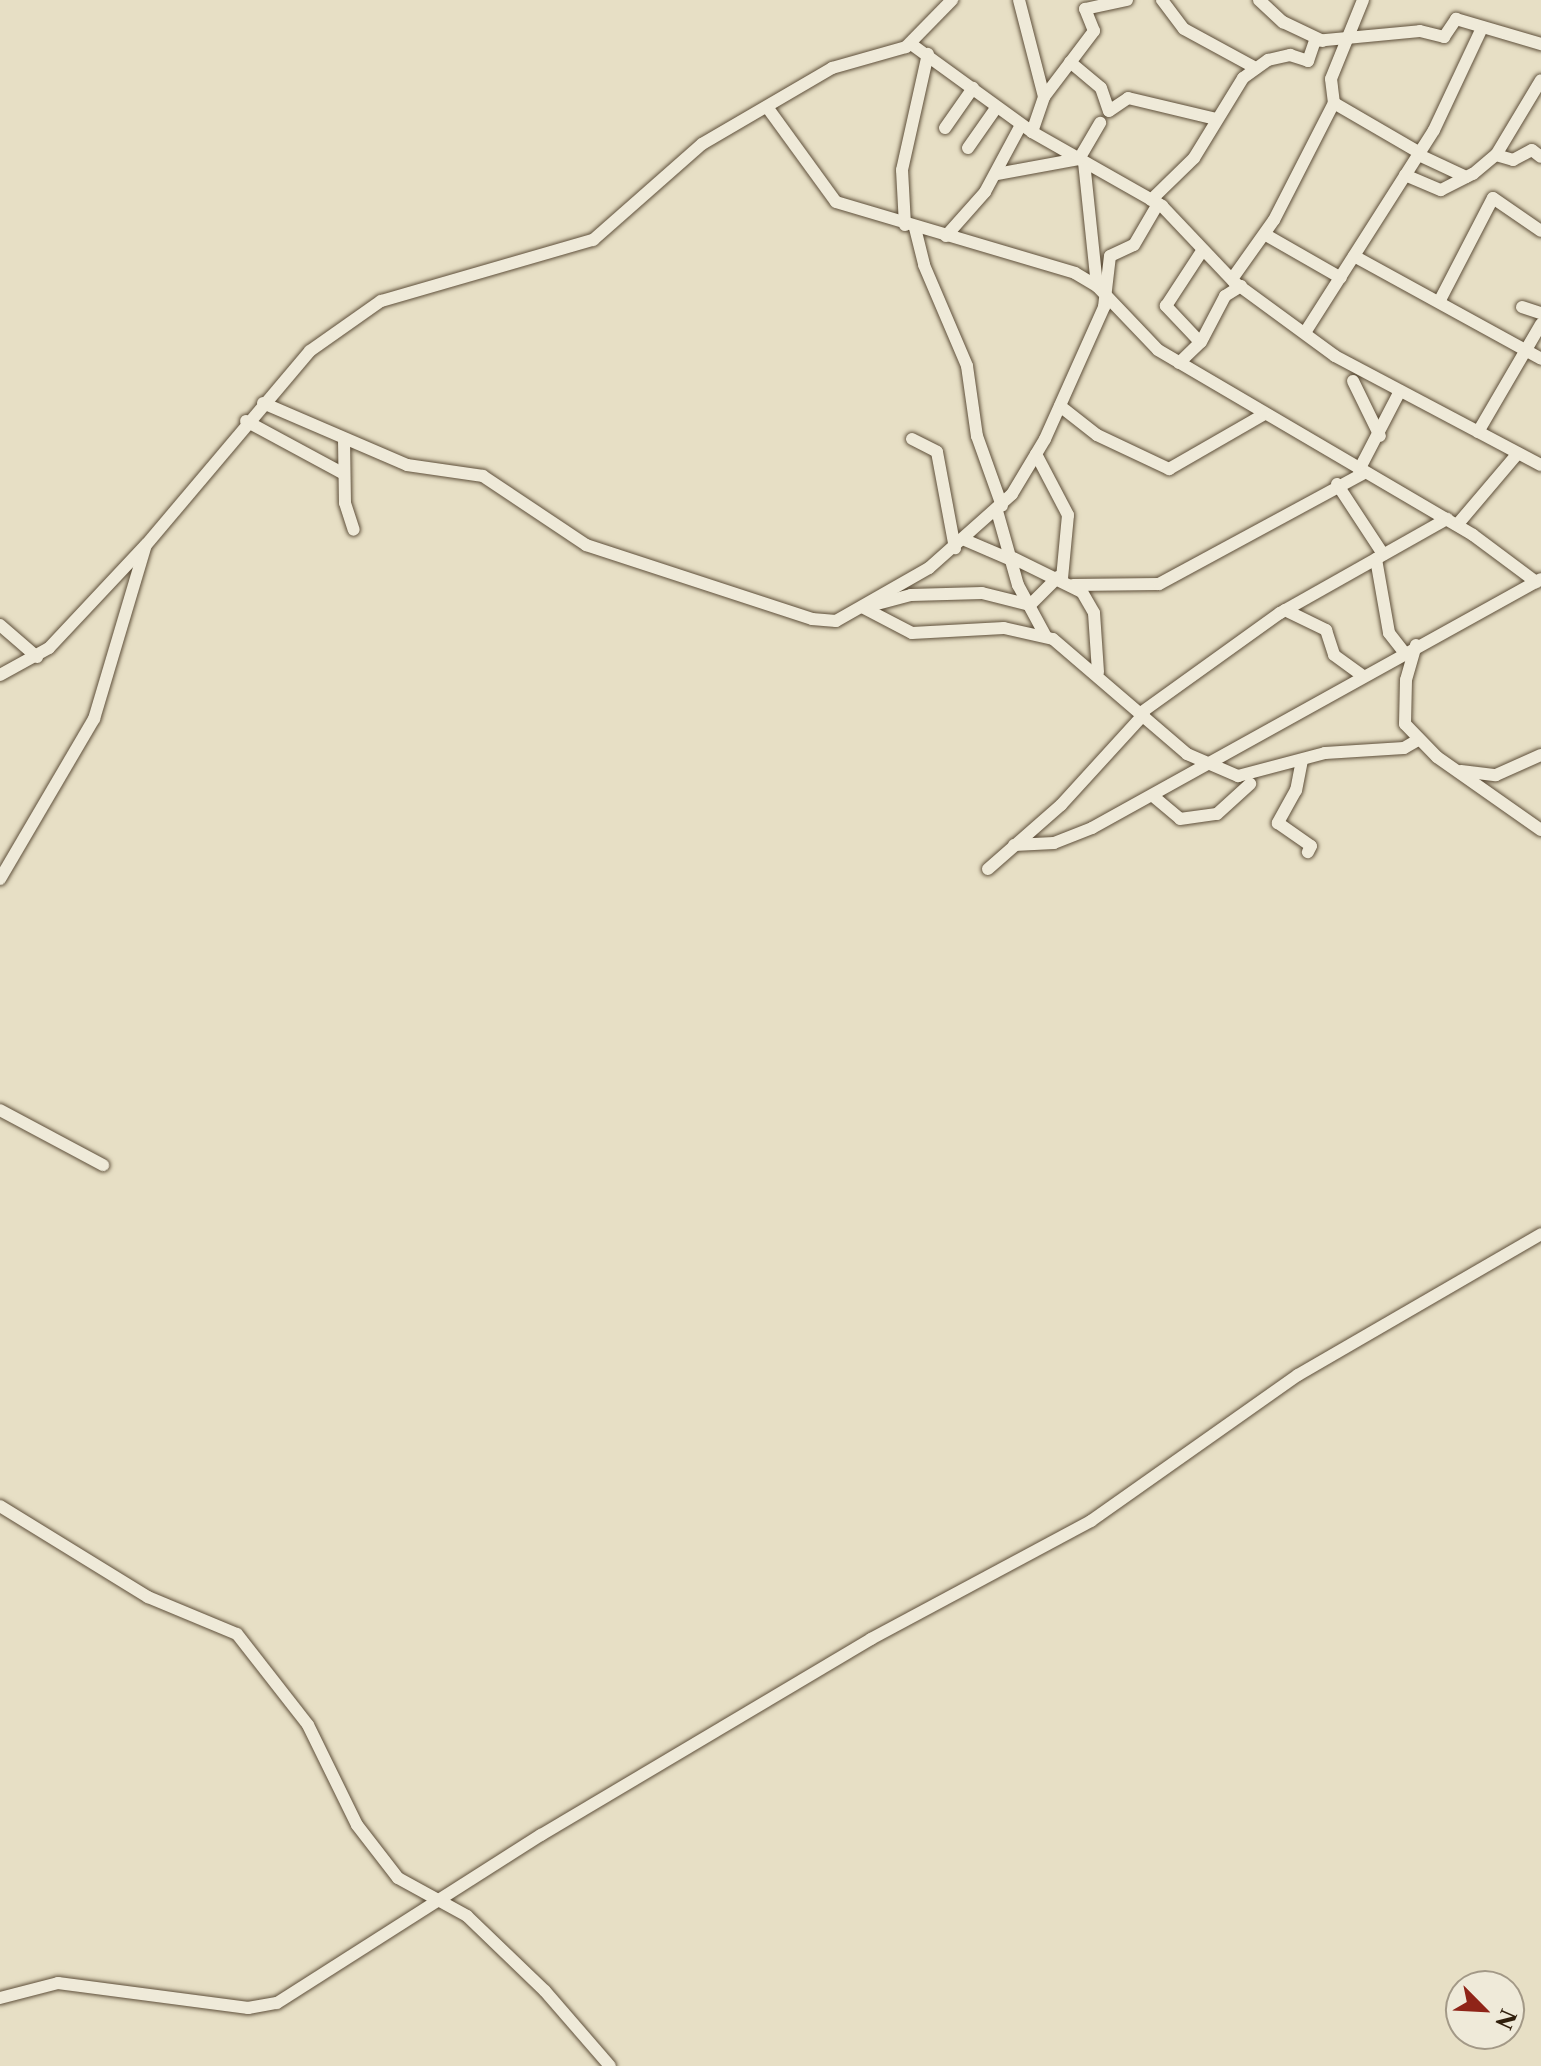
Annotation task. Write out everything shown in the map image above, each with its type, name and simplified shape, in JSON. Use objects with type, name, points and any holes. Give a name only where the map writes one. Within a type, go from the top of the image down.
[{"type":"street","points":[[0,675],[37,657],[146,545],[246,421],[352,315],[482,267],[593,240],[690,153],[847,60],[911,44],[952,0]]},
{"type":"street","points":[[1019,0],[1044,97]]},
{"type":"street","points":[[946,236],[997,174],[1044,97],[1094,31],[1085,9],[1127,0]]},
{"type":"street","points":[[1162,0],[1184,29],[1254,67]]},
{"type":"street","points":[[1259,0],[1283,22],[1326,43]]},
{"type":"street","points":[[1179,363],[1200,342],[1225,296],[1266,235],[1334,103],[1331,79],[1350,40],[1363,0]]},
{"type":"street","points":[[263,403],[344,440],[420,468],[483,476],[578,542],[804,617],[836,621],[960,544],[1000,508],[1036,454],[1060,406],[1102,290],[1110,256],[1134,245],[1155,202],[1178,174],[1184,158],[1198,151],[1216,119],[1254,67],[1290,55],[1308,61],[1315,41],[1326,43],[1420,31],[1444,37],[1456,19],[1481,30],[1541,44]]},
{"type":"street","points":[[1306,331],[1419,154],[1481,30]]},
{"type":"street","points":[[911,44],[1026,128],[1155,202],[1236,283],[1306,331],[1335,356],[1541,465]]},
{"type":"street","points":[[928,54],[902,170],[910,226],[967,366],[977,436],[1013,559],[1045,635]]},
{"type":"street","points":[[1070,62],[1101,88],[1109,111],[1128,98],[1216,119]]},
{"type":"street","points":[[1405,175],[1441,190],[1466,177],[1496,155],[1541,80]]},
{"type":"street","points":[[945,128],[973,88]]},
{"type":"street","points":[[1334,103],[1419,154],[1466,177]]},
{"type":"street","points":[[767,107],[836,202],[910,226],[1053,263],[1102,290],[1143,337],[1179,363],[1263,415],[1452,522],[1539,581],[1416,645],[1203,764],[1153,796],[1073,836],[1014,845]]},
{"type":"street","points":[[968,148],[996,108]]},
{"type":"street","points":[[1100,123],[1081,160],[1102,290]]},
{"type":"street","points":[[1496,155],[1513,160],[1532,150],[1541,157]]},
{"type":"street","points":[[997,174],[1081,160]]},
{"type":"street","points":[[1439,302],[1493,198],[1541,231]]},
{"type":"street","points":[[1266,235],[1341,278]]},
{"type":"street","points":[[1200,342],[1166,306],[1202,251]]},
{"type":"street","points":[[1354,256],[1541,359]]},
{"type":"street","points":[[1522,307],[1541,313]]},
{"type":"street","points":[[1478,432],[1541,324]]},
{"type":"street","points":[[1353,381],[1380,436]]},
{"type":"street","points":[[960,544],[1013,559],[1064,580],[1159,584],[1362,472],[1400,391]]},
{"type":"street","points":[[1060,406],[1097,435],[1169,469],[1263,415]]},
{"type":"street","points":[[246,421],[344,474]]},
{"type":"street","points":[[912,439],[937,452],[960,544]]},
{"type":"street","points":[[344,440],[344,474],[354,530]]},
{"type":"street","points":[[988,869],[1143,713],[1285,610],[1379,557],[1452,522],[1518,453]]},
{"type":"street","points":[[1036,454],[1068,515],[1064,580],[1094,613],[1098,672]]},
{"type":"street","points":[[1337,484],[1379,557],[1389,633],[1404,652]]},
{"type":"street","points":[[0,879],[99,708],[146,545]]},
{"type":"street","points":[[1030,605],[1064,580]]},
{"type":"street","points":[[862,607],[911,595],[982,593],[1030,605]]},
{"type":"street","points":[[862,607],[912,633],[1004,628],[1045,635],[1098,672],[1203,764],[1249,777],[1302,760],[1418,740]]},
{"type":"street","points":[[1285,610],[1322,627],[1334,655],[1363,676]]},
{"type":"street","points":[[0,625],[37,657]]},
{"type":"street","points":[[1416,645],[1404,712],[1418,740],[1541,830]]},
{"type":"street","points":[[1461,771],[1496,775],[1541,755]]},
{"type":"street","points":[[1302,760],[1296,790],[1278,823],[1311,846],[1308,852]]},
{"type":"street","points":[[1153,796],[1180,819],[1217,814],[1250,784]]},
{"type":"street","points":[[1524,820],[1541,819]]},
{"type":"street","points":[[0,1110],[103,1165]]},
{"type":"street","points":[[0,1998],[74,1984],[267,2007],[871,1639],[1091,1521],[1298,1375],[1541,1234]]},
{"type":"street","points":[[0,1506],[148,1597],[237,1634],[308,1725],[357,1825],[398,1878],[467,1916],[536,1982],[610,2066]]}]
